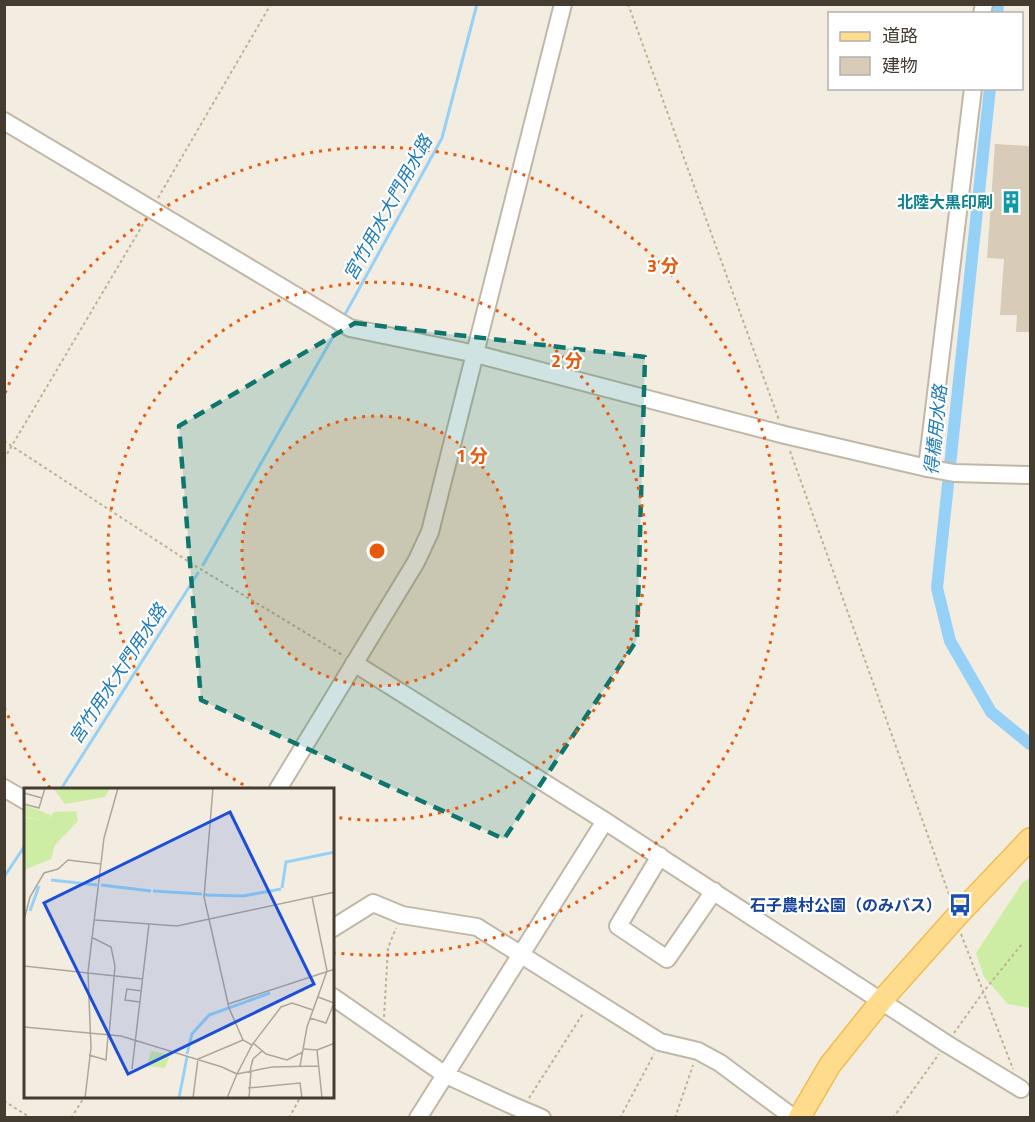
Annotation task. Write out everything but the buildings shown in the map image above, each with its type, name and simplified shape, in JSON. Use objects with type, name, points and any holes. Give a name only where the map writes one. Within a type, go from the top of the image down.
[{"type":"main road","points":[[800,1118],[830,1065],[882,1000],[1030,839]]},
{"type":"street","points":[[279,788],[416,562],[430,532],[563,4]]},
{"type":"street","points":[[941,471],[973,90]]},
{"type":"street","points":[[4,122],[351,328],[476,354],[785,435],[941,471],[1030,475]]},
{"type":"street","points":[[354,663],[605,820],[946,1044],[1021,1089]]},
{"type":"street","points":[[4,788],[24,800]]},
{"type":"street","points":[[418,1118],[605,820]]},
{"type":"street","points":[[660,856],[618,926],[667,959],[714,891]]},
{"type":"street","points":[[334,927],[373,903],[402,915],[477,927],[660,1042],[698,1051],[720,1063],[794,1118]]},
{"type":"street","points":[[334,998],[444,1074],[542,1118]]},
{"type":"path","points":[[4,459],[271,4]]},
{"type":"path","points":[[628,4],[957,916],[961,936],[1021,1089]]},
{"type":"path","points":[[4,441],[197,567],[354,663]]},
{"type":"path","points":[[383,1032],[388,948],[402,915]]},
{"type":"path","points":[[893,1118],[984,992],[1022,944]]},
{"type":"path","points":[[521,1109],[592,999]]},
{"type":"path","points":[[620,1118],[660,1042]]},
{"type":"path","points":[[675,1118],[698,1051]]},
{"type":"path","points":[[71,1118],[84,1098]]},
{"type":"path","points":[[289,1118],[300,1098]]},
{"type":"path","points":[[4,1101],[31,1118]]},
{"type":"highlighted area","points":[[355,323],[645,357],[637,640],[504,839],[201,700],[179,426]]},
{"type":"green space","points":[[1030,878],[1030,1008],[1008,1004],[984,977],[976,953],[1023,882]]},
{"type":"waterway","name":"宮竹用水大門用水路","points":[[343,318],[442,138],[477,4]]},
{"type":"waterway","name":"得橋用水路","points":[[997,12],[998,4]]},
{"type":"waterway","name":"得橋用水路","points":[[990,90],[937,588],[950,641],[991,712],[1030,744]]},
{"type":"waterway","name":"宮竹用水大門用水路","points":[[203,565],[338,328]]},
{"type":"waterway","name":"宮竹用水大門用水路","points":[[62,788],[198,573]]},
{"type":"waterway","name":"宮竹用水大門用水路","points":[[4,877],[24,847]]},
{"type":"place","name":"北陸大黒印刷","points":[[1011,202]]},
{"type":"place","name":"石子農村公園（のみバス）","points":[[960,905]]}]
